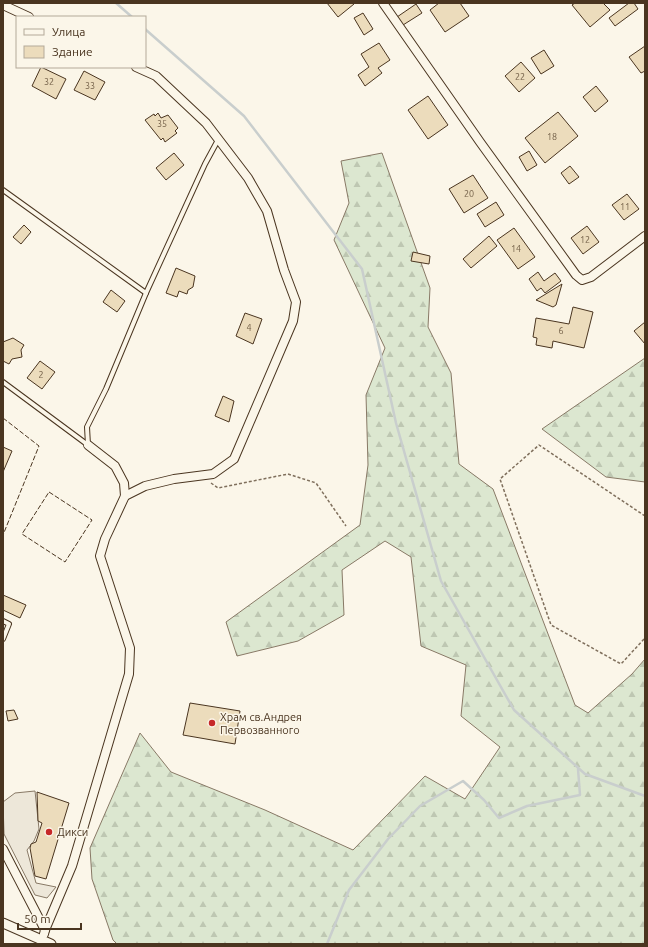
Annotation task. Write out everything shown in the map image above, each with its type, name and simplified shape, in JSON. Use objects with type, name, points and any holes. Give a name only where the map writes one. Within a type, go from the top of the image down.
[{"type":"street","points":[[383,3],[480,142],[576,275],[582,280],[591,277],[645,236]]},
{"type":"street","points":[[3,5],[28,16]]},
{"type":"street","points":[[125,496],[146,486],[174,479],[213,474],[234,459],[293,321],[296,302],[284,270],[267,211],[248,178],[206,123],[156,76],[138,68]]},
{"type":"street","points":[[45,930],[72,866],[129,674],[130,648],[100,556],[105,539],[125,496],[124,483],[115,466],[88,445]]},
{"type":"street","points":[[3,849],[45,930],[47,942]]},
{"type":"street","points":[[3,923],[47,942]]},
{"type":"lane","points":[[88,445],[87,427],[106,389],[146,293],[205,164],[218,140]]},
{"type":"lane","points":[[3,190],[146,293]]},
{"type":"lane","points":[[3,382],[88,445]]},
{"type":"lane","points":[[3,621],[9,624],[3,639]]},
{"type":"path","points":[[645,516],[539,445],[500,479],[551,625],[621,664],[645,638]]},
{"type":"path","points":[[201,476],[218,488],[288,474],[316,483],[346,526]]},
{"type":"green space","points":[[382,153],[430,288],[428,327],[451,373],[459,464],[493,489],[575,705],[588,713],[632,674],[645,659],[645,944],[117,944],[113,940],[92,879],[90,848],[140,733],[171,772],[265,810],[353,850],[425,776],[465,799],[500,747],[461,716],[466,665],[421,646],[411,557],[385,541],[342,570],[344,615],[298,641],[237,656],[226,622],[360,525],[368,465],[366,395],[385,348],[334,240],[349,203],[341,161]]},
{"type":"green space","points":[[645,358],[645,482],[606,477],[542,429]]},
{"type":"shaded area","points":[[35,791],[39,829],[34,841],[27,850],[36,883],[56,887],[47,898],[35,895],[4,834],[3,802],[15,793]]},
{"type":"building","points":[[327,3],[353,3],[354,4],[338,17]]},
{"type":"building","points":[[439,3],[460,3],[469,16],[445,32],[430,10]]},
{"type":"building","points":[[575,3],[603,3],[610,10],[590,27],[572,5]]},
{"type":"building","points":[[629,3],[634,3],[638,9],[615,26],[609,18]]},
{"type":"building","points":[[416,4],[422,13],[403,25],[397,17]]},
{"type":"building","points":[[363,13],[373,29],[364,35],[354,18]]},
{"type":"building","points":[[379,43],[390,60],[378,68],[382,73],[365,86],[358,75],[369,67],[361,54]]},
{"type":"building","points":[[645,46],[645,71],[641,73],[629,57]]},
{"type":"building","points":[[544,50],[554,66],[541,74],[531,58]]},
{"type":"building","points":[[521,62],[535,78],[519,92],[505,76]]},
{"type":"building","points":[[41,68],[66,79],[56,99],[32,86]]},
{"type":"building","points":[[84,71],[105,82],[95,100],[74,90]]},
{"type":"building","points":[[596,86],[608,101],[595,112],[583,97]]},
{"type":"building","points":[[428,96],[448,125],[428,139],[408,110]]},
{"type":"building","points":[[558,112],[578,136],[545,163],[525,138]]},
{"type":"building","points":[[158,113],[161,118],[168,115],[178,128],[175,131],[177,133],[165,142],[163,138],[161,140],[145,120],[154,114],[155,116]]},
{"type":"building","points":[[529,151],[537,165],[527,171],[519,157]]},
{"type":"building","points":[[174,153],[184,165],[166,180],[156,168]]},
{"type":"building","points":[[570,166],[579,177],[569,184],[561,173]]},
{"type":"building","points":[[473,175],[488,198],[464,213],[449,189]]},
{"type":"building","points":[[627,194],[639,209],[624,220],[612,205]]},
{"type":"building","points":[[496,202],[504,215],[485,227],[477,214]]},
{"type":"building","points":[[24,225],[31,232],[21,244],[13,237]]},
{"type":"building","points":[[587,226],[599,242],[583,254],[571,238]]},
{"type":"building","points":[[514,228],[535,257],[518,269],[497,240]]},
{"type":"building","points":[[489,236],[497,246],[471,268],[463,259]]},
{"type":"building","points":[[413,252],[430,256],[429,264],[411,261]]},
{"type":"building","points":[[176,268],[195,276],[193,287],[188,290],[187,294],[179,291],[177,297],[166,293]]},
{"type":"building","points":[[538,272],[544,281],[555,273],[561,281],[545,293],[541,288],[537,291],[529,279]]},
{"type":"building","points":[[562,284],[556,305],[553,307],[536,300]]},
{"type":"building","points":[[111,290],[125,301],[117,312],[103,302]]},
{"type":"building","points":[[573,307],[593,312],[584,348],[553,341],[552,348],[536,345],[537,338],[533,337],[536,318],[569,324]]},
{"type":"building","points":[[245,313],[262,319],[253,344],[236,336]]},
{"type":"building","points":[[645,322],[645,344],[634,331]]},
{"type":"building","points":[[13,338],[24,345],[21,350],[22,357],[12,359],[9,364],[3,361],[3,342]]},
{"type":"building","points":[[40,361],[55,372],[42,389],[27,378]]},
{"type":"building","points":[[223,396],[234,401],[229,422],[215,416]]},
{"type":"building","points":[[3,447],[12,451],[3,472]]},
{"type":"building","points":[[3,595],[26,605],[20,618],[3,610]]},
{"type":"building","name":"Храм св.Андрея Первозванного","points":[[190,703],[240,711],[235,744],[183,735]]},
{"type":"building","points":[[14,710],[18,719],[8,721],[6,711]]},
{"type":"building","name":"Дикси","points":[[37,792],[69,803],[46,879],[35,876],[30,848],[31,844],[36,842],[42,823],[38,821]]},
{"type":"waterway","points":[[116,3],[131,16]]},
{"type":"waterway","points":[[146,30],[244,116],[362,269],[396,423],[441,581],[514,710],[585,774],[645,796]]},
{"type":"waterway","points":[[327,944],[349,890],[388,839],[420,806],[463,781],[484,800],[499,818],[527,806],[580,795],[578,769]]},
{"type":"fence","points":[[3,418],[39,446],[3,535]]},
{"type":"fence","points":[[49,492],[92,520],[65,562],[22,534],[49,492]]},
{"type":"place","name":"Храм св.Андрея Первозванного","points":[[212,723]]},
{"type":"place","name":"Дикси","points":[[49,832]]}]
